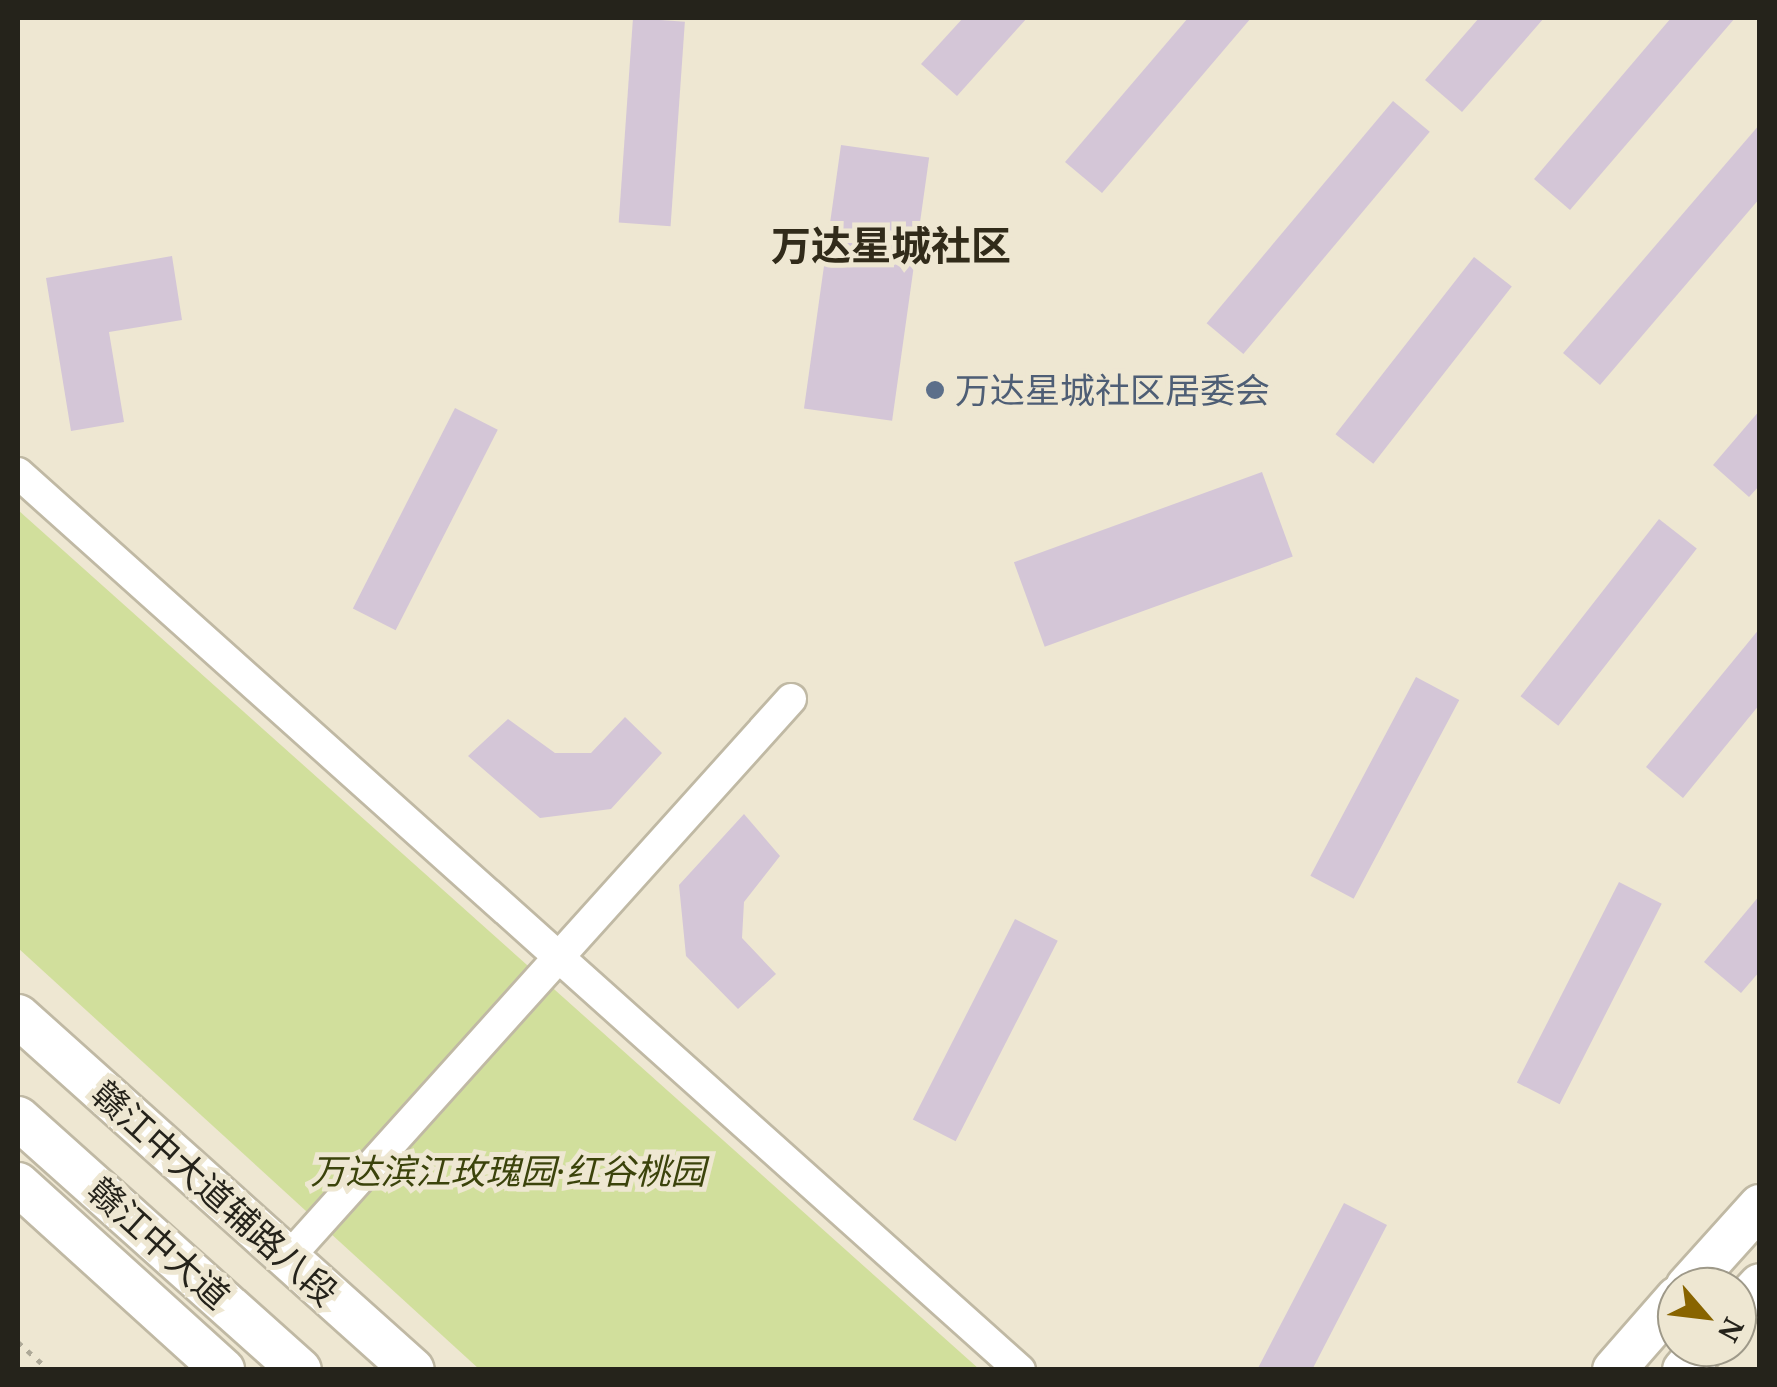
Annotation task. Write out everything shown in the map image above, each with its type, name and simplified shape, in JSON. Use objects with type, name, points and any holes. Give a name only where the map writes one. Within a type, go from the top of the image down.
[{"type":"main road","name":"赣江中大道辅路八段","points":[[18,1016],[413,1370]]},
{"type":"main road","name":"赣江中大道","points":[[18,1118],[300,1370]]},
{"type":"main road","name":"赣江中大道","points":[[18,1184],[223,1370]]},
{"type":"main road","points":[[1705,1267],[1760,1206]]},
{"type":"main road","points":[[1614,1370],[1657,1321]]},
{"type":"street","points":[[18,473],[1020,1370]]},
{"type":"street","points":[[288,1258],[791,700]]},
{"type":"path","points":[[18,1342],[49,1370]]},
{"type":"green space","name":"万达滨江玫瑰园·红谷桃园","points":[[18,510],[979,1369],[479,1369],[18,948]]},
{"type":"building","points":[[633,18],[685,22],[671,226],[619,223]]},
{"type":"building","points":[[963,18],[1027,18],[957,96],[921,64]]},
{"type":"building","points":[[1188,18],[1251,18],[1102,193],[1065,162]]},
{"type":"building","points":[[1479,18],[1544,18],[1462,112],[1425,80]]},
{"type":"building","points":[[1671,18],[1735,18],[1570,210],[1534,179]]},
{"type":"building","points":[[1393,101],[1430,132],[1243,354],[1207,323]]},
{"type":"building","points":[[1760,124],[1760,198],[1600,385],[1563,353]]},
{"type":"building","points":[[841,145],[929,157],[892,421],[804,408]]},
{"type":"building","points":[[172,256],[182,320],[109,332],[124,422],[71,431],[46,278]]},
{"type":"building","points":[[1474,257],[1512,287],[1373,464],[1335,434]]},
{"type":"building","points":[[455,408],[498,430],[396,630],[353,608]]},
{"type":"building","points":[[1760,410],[1760,485],[1749,497],[1713,465]]},
{"type":"building","points":[[1262,472],[1293,557],[1045,647],[1014,562]]},
{"type":"building","points":[[1659,519],[1697,549],[1558,726],[1520,696]]},
{"type":"building","points":[[1760,628],[1760,704],[1683,798],[1646,767]]},
{"type":"building","points":[[1416,677],[1459,700],[1354,899],[1310,876]]},
{"type":"building","points":[[625,717],[662,753],[611,809],[540,818],[468,756],[508,719],[555,753],[591,753]]},
{"type":"building","points":[[744,814],[780,856],[744,902],[742,938],[776,974],[738,1009],[686,956],[679,885]]},
{"type":"building","points":[[1619,882],[1662,904],[1560,1104],[1517,1082]]},
{"type":"building","points":[[1760,895],[1760,971],[1741,993],[1704,962]]},
{"type":"building","points":[[1015,919],[1058,941],[956,1141],[913,1119]]},
{"type":"building","points":[[1344,1203],[1387,1225],[1312,1370],[1257,1370]]},
{"type":"place","name":"万达星城社区居委会","points":[[935,390]]},
{"type":"district","name":"万达星城社区","points":[[891,245]]}]
